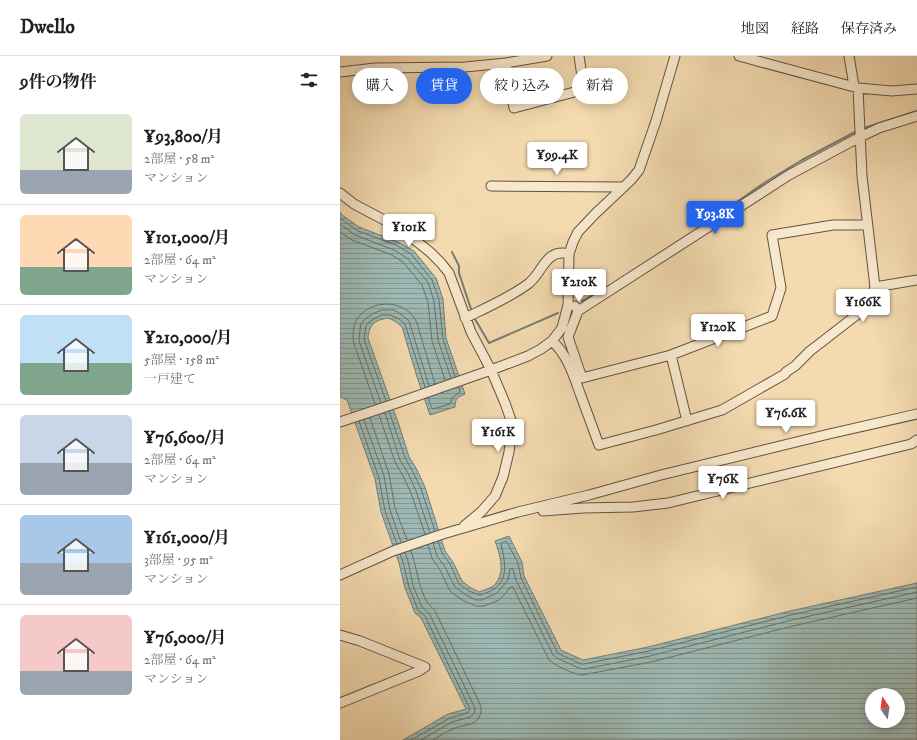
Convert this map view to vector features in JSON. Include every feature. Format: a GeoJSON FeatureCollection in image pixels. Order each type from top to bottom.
{"type":"FeatureCollection","features":[{"type":"Feature","properties":{"kind":"street"},"geometry":{"type":"LineString","coordinates":[[340,72],[374,68],[465,67],[495,60],[506,63],[547,56]]}},
{"type":"Feature","properties":{"kind":"street"},"geometry":{"type":"LineString","coordinates":[[506,63],[514,108],[578,91],[583,83],[579,56]]}},
{"type":"Feature","properties":{"kind":"street"},"geometry":{"type":"LineString","coordinates":[[344,421],[528,356],[552,341],[562,328],[568,305],[569,254],[573,242],[578,232],[624,187],[639,170],[656,121],[675,56]]}},
{"type":"Feature","properties":{"kind":"street"},"geometry":{"type":"LineString","coordinates":[[739,56],[856,87],[892,91],[917,89]]}},
{"type":"Feature","properties":{"kind":"street"},"geometry":{"type":"LineString","coordinates":[[552,341],[558,346],[564,355],[600,445],[722,410],[786,374],[786,372],[795,366],[810,351],[869,304],[875,287],[862,176],[856,87],[849,56]]}},
{"type":"Feature","properties":{"kind":"street"},"geometry":{"type":"LineString","coordinates":[[868,225],[833,225],[772,235],[781,288],[772,316],[671,355],[582,378],[568,337],[578,311],[789,175],[879,128],[917,116]]}},
{"type":"Feature","properties":{"kind":"street"},"geometry":{"type":"LineString","coordinates":[[491,186],[624,187]]}},
{"type":"Feature","properties":{"kind":"street"},"geometry":{"type":"LineString","coordinates":[[340,193],[354,204],[401,229],[436,257],[449,273],[465,318],[505,403],[512,422],[509,452],[503,477],[495,496],[481,512],[460,529]]}},
{"type":"Feature","properties":{"kind":"street"},"geometry":{"type":"LineString","coordinates":[[465,318],[506,298],[529,283],[551,256],[561,252],[569,254]]}},
{"type":"Feature","properties":{"kind":"street"},"geometry":{"type":"LineString","coordinates":[[875,287],[917,280]]}},
{"type":"Feature","properties":{"kind":"street"},"geometry":{"type":"LineString","coordinates":[[568,305],[573,304],[578,311]]}},
{"type":"Feature","properties":{"kind":"street"},"geometry":{"type":"LineString","coordinates":[[671,355],[687,421]]}},
{"type":"Feature","properties":{"kind":"street"},"geometry":{"type":"LineString","coordinates":[[340,575],[393,551],[443,534],[518,512],[589,495],[676,471],[917,414]]}},
{"type":"Feature","properties":{"kind":"street"},"geometry":{"type":"LineString","coordinates":[[518,512],[633,507],[668,503],[911,444],[917,440]]}},
{"type":"Feature","properties":{"kind":"street"},"geometry":{"type":"LineString","coordinates":[[340,635],[360,641],[425,667],[419,671],[340,702]]}},
{"type":"Feature","properties":{"kind":"water"},"geometry":{"type":"Polygon","coordinates":[[[340,212],[359,227],[398,242],[414,251],[436,278],[443,299],[446,338],[465,394],[457,398],[455,407],[430,415],[402,327],[391,319],[382,319],[371,326],[368,338],[409,457],[425,487],[445,551],[453,562],[462,581],[479,592],[492,587],[500,577],[501,571],[499,552],[495,541],[509,536],[522,562],[524,576],[561,650],[583,660],[648,647],[790,611],[917,583],[917,740],[403,740],[448,714],[466,709],[421,618],[415,613],[405,588],[399,563],[381,512],[375,479],[347,400],[340,397],[340,212]]]}},
{"type":"Feature","properties":{"kind":"waterway"},"geometry":{"type":"LineString","coordinates":[[864,128],[917,111]]}},
{"type":"Feature","properties":{"kind":"waterway"},"geometry":{"type":"LineString","coordinates":[[702,226],[764,183],[802,160],[855,132]]}},
{"type":"Feature","properties":{"kind":"waterway"},"geometry":{"type":"LineString","coordinates":[[668,248],[693,232]]}},
{"type":"Feature","properties":{"kind":"waterway"},"geometry":{"type":"LineString","coordinates":[[452,252],[459,266],[459,273],[471,309]]}},
{"type":"Feature","properties":{"kind":"waterway"},"geometry":{"type":"LineString","coordinates":[[582,301],[604,289]]}},
{"type":"Feature","properties":{"kind":"waterway"},"geometry":{"type":"LineString","coordinates":[[475,319],[489,343],[558,313]]}}]}
